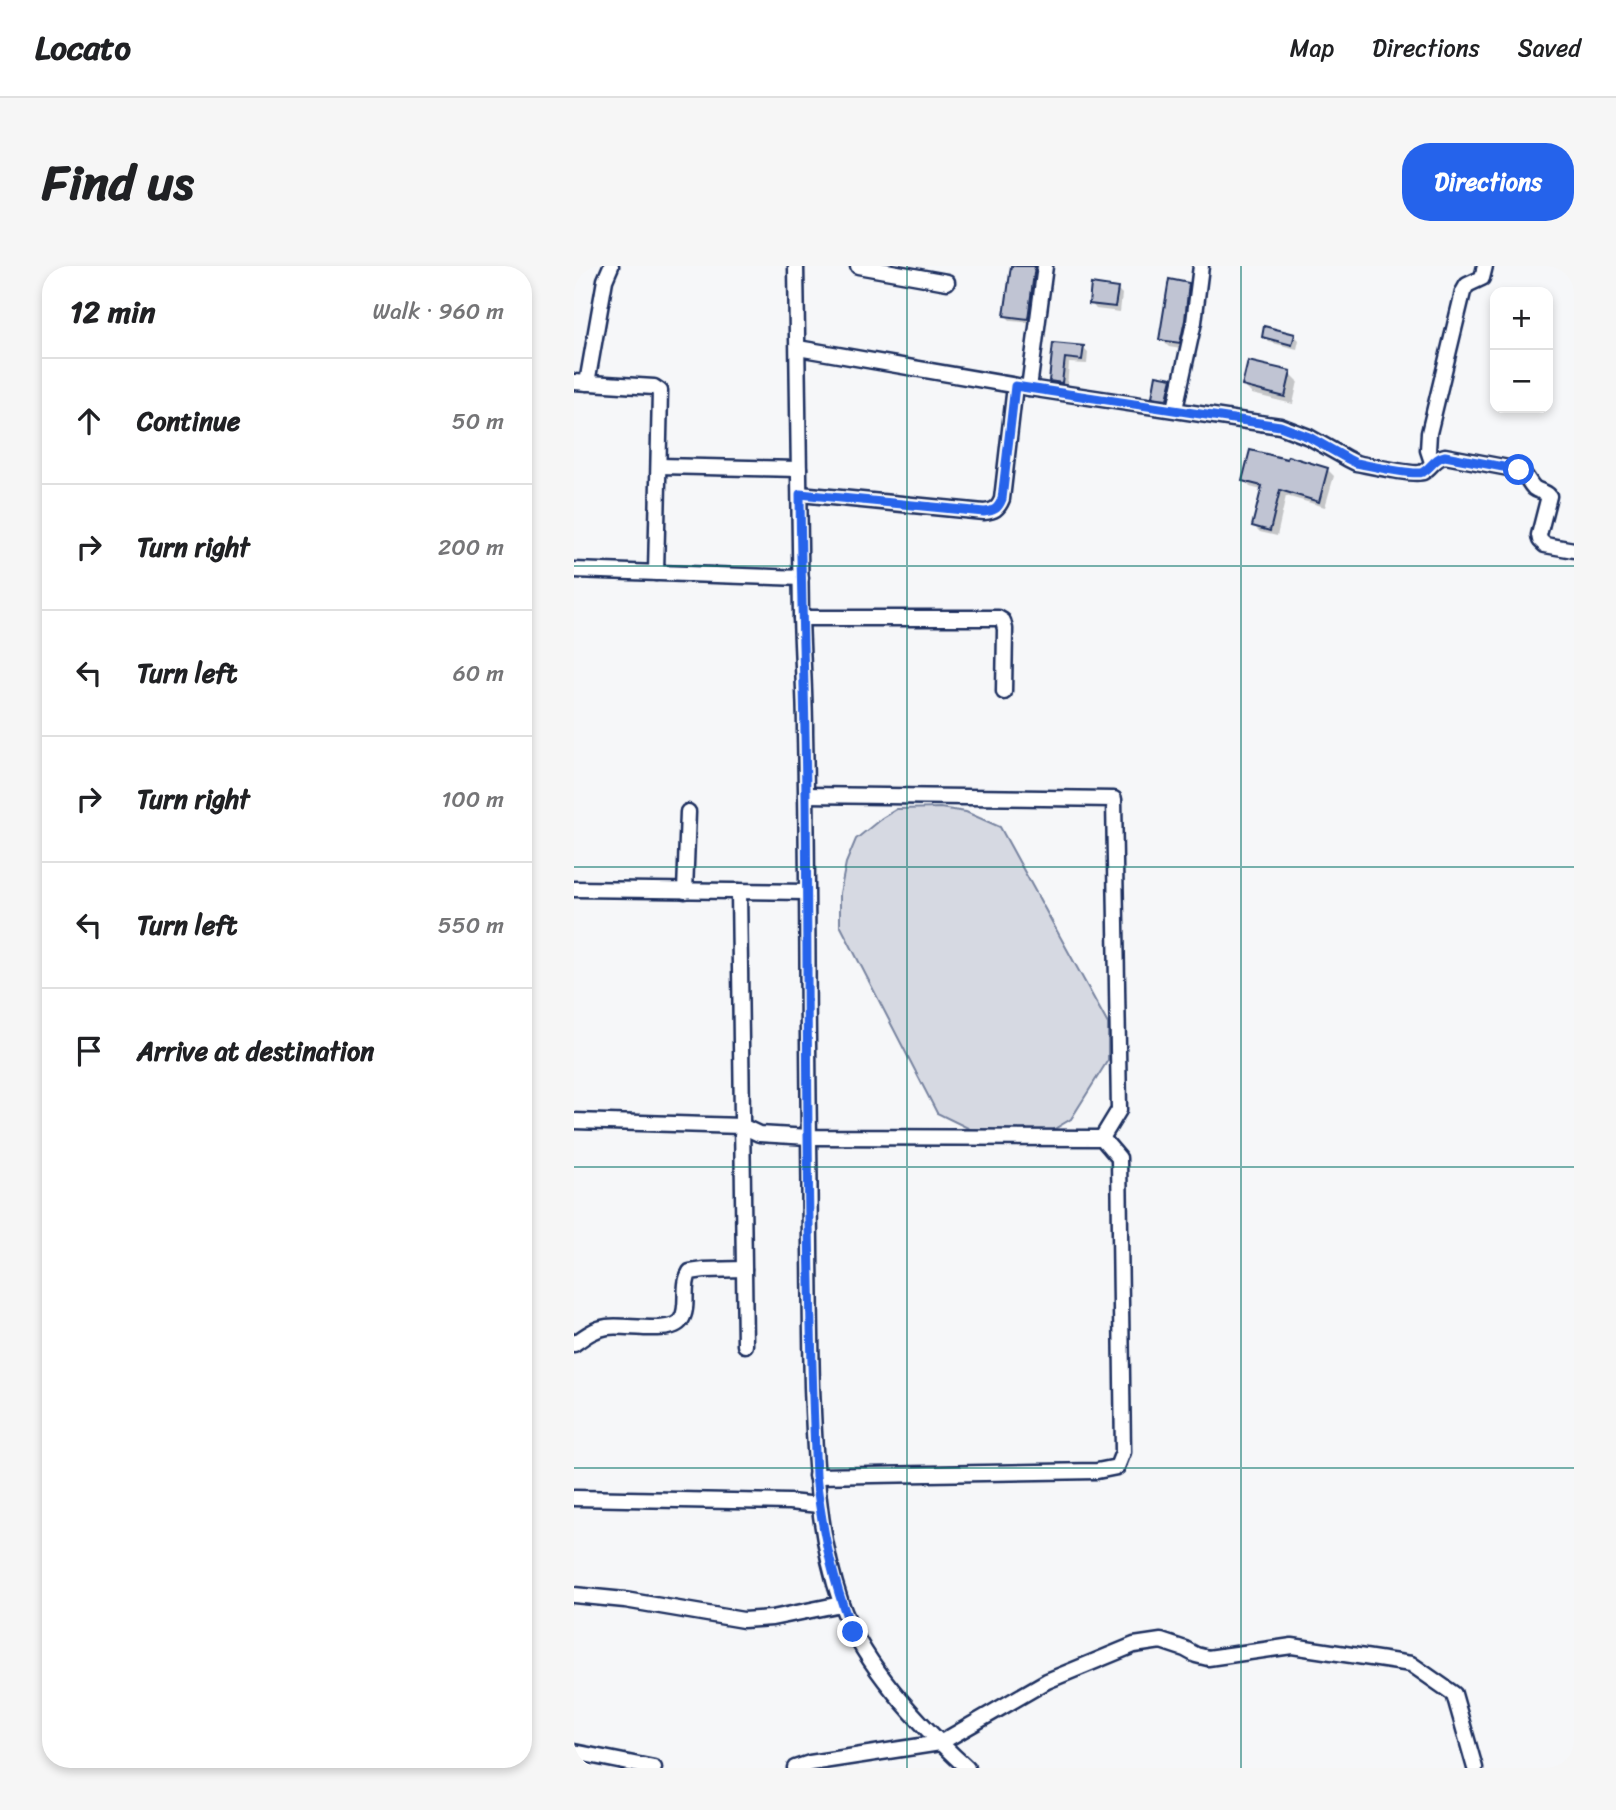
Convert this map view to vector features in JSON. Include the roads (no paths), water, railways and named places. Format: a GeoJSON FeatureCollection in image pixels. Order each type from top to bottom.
{"type":"FeatureCollection","features":[{"type":"Feature","properties":{"kind":"street"},"geometry":{"type":"LineString","coordinates":[[611,266],[605,280],[580,383],[659,389],[656,573]]}},
{"type":"Feature","properties":{"kind":"street"},"geometry":{"type":"LineString","coordinates":[[796,266],[806,794],[811,1356],[819,1505],[833,1578],[853,1632],[872,1662],[910,1711],[967,1768]]}},
{"type":"Feature","properties":{"kind":"street"},"geometry":{"type":"LineString","coordinates":[[858,266],[947,282]]}},
{"type":"Feature","properties":{"kind":"street"},"geometry":{"type":"LineString","coordinates":[[800,494],[984,512],[996,509],[1002,499],[1045,266]]}},
{"type":"Feature","properties":{"kind":"street"},"geometry":{"type":"LineString","coordinates":[[1175,409],[1194,322],[1201,266]]}},
{"type":"Feature","properties":{"kind":"street"},"geometry":{"type":"LineString","coordinates":[[1432,462],[1427,446],[1429,433],[1463,292],[1467,285],[1483,276],[1485,266]]}},
{"type":"Feature","properties":{"kind":"street"},"geometry":{"type":"LineString","coordinates":[[798,348],[1022,387],[1280,426],[1309,437],[1348,459],[1368,465],[1418,473],[1437,458],[1445,456],[1522,471],[1534,487],[1547,492],[1549,496],[1540,540],[1545,545],[1574,550]]}},
{"type":"Feature","properties":{"kind":"street"},"geometry":{"type":"LineString","coordinates":[[659,466],[799,469]]}},
{"type":"Feature","properties":{"kind":"street"},"geometry":{"type":"LineString","coordinates":[[574,570],[801,579]]}},
{"type":"Feature","properties":{"kind":"street"},"geometry":{"type":"LineString","coordinates":[[801,618],[998,618],[1003,621],[1005,629],[1004,692]]}},
{"type":"Feature","properties":{"kind":"street"},"geometry":{"type":"LineString","coordinates":[[806,794],[1114,799],[1119,1110],[1102,1138]]}},
{"type":"Feature","properties":{"kind":"street"},"geometry":{"type":"LineString","coordinates":[[685,891],[688,812]]}},
{"type":"Feature","properties":{"kind":"street"},"geometry":{"type":"LineString","coordinates":[[574,889],[806,892]]}},
{"type":"Feature","properties":{"kind":"street"},"geometry":{"type":"LineString","coordinates":[[739,891],[745,1345]]}},
{"type":"Feature","properties":{"kind":"street"},"geometry":{"type":"LineString","coordinates":[[574,1121],[742,1126],[759,1134],[809,1137],[1102,1138],[1119,1158],[1123,1452],[1117,1467],[1097,1471],[816,1476]]}},
{"type":"Feature","properties":{"kind":"street"},"geometry":{"type":"LineString","coordinates":[[574,1343],[592,1331],[608,1326],[672,1326],[681,1320],[683,1315],[685,1283],[690,1272],[704,1269],[744,1269]]}},
{"type":"Feature","properties":{"kind":"street"},"geometry":{"type":"LineString","coordinates":[[574,1498],[789,1502],[819,1505]]}},
{"type":"Feature","properties":{"kind":"street"},"geometry":{"type":"LineString","coordinates":[[574,1595],[625,1600],[743,1620],[772,1618],[841,1604]]}},
{"type":"Feature","properties":{"kind":"street"},"geometry":{"type":"LineString","coordinates":[[795,1768],[810,1763],[940,1743],[1047,1681],[1134,1645],[1161,1642],[1208,1658],[1292,1646],[1412,1664],[1454,1694],[1475,1768]]}},
{"type":"Feature","properties":{"kind":"street"},"geometry":{"type":"LineString","coordinates":[[574,1752],[654,1768]]}}]}
